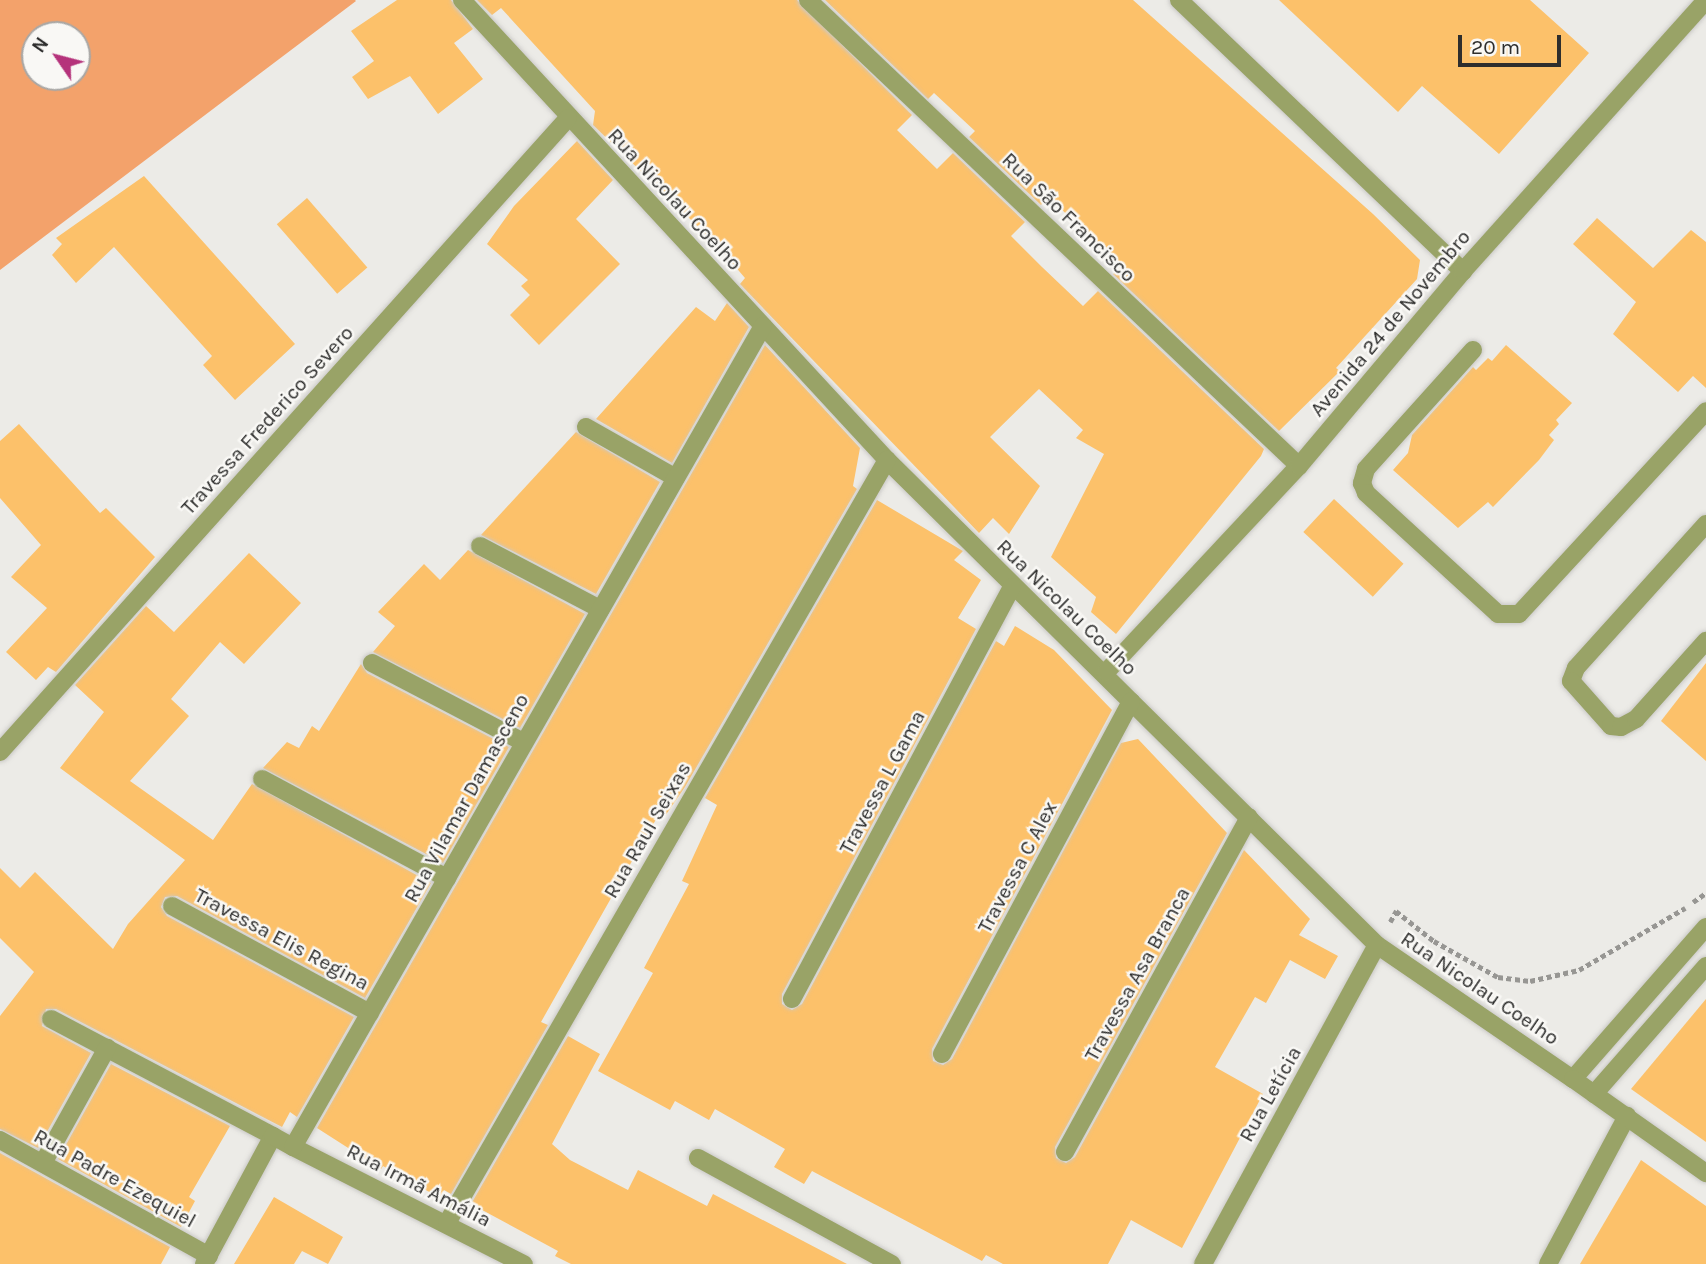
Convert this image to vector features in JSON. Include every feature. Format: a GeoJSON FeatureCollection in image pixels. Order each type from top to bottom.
{"type":"FeatureCollection","features":[{"type":"Feature","properties":{"kind":"street","name":"Rua Nicolau Coelho"},"geometry":{"type":"LineString","coordinates":[[462,0],[568,118],[887,460],[1012,587],[1106,672],[1131,701],[1377,946],[1706,1173]]}},
{"type":"Feature","properties":{"kind":"street","name":"Rua São Francisco"},"geometry":{"type":"LineString","coordinates":[[808,0],[1299,466]]}},
{"type":"Feature","properties":{"kind":"street"},"geometry":{"type":"LineString","coordinates":[[1179,0],[1463,271]]}},
{"type":"Feature","properties":{"kind":"street","name":"Avenida 24 de Novembro"},"geometry":{"type":"LineString","coordinates":[[1106,672],[1299,466],[1463,271],[1706,0]]}},
{"type":"Feature","properties":{"kind":"street","name":"Travessa Frederico Severo"},"geometry":{"type":"LineString","coordinates":[[0,752],[568,118]]}},
{"type":"Feature","properties":{"kind":"street","name":"Rua Vilamar Damasceno"},"geometry":{"type":"LineString","coordinates":[[293,1147],[763,326]]}},
{"type":"Feature","properties":{"kind":"street"},"geometry":{"type":"LineString","coordinates":[[1473,350],[1366,469],[1362,483],[1366,493],[1498,614],[1519,614],[1706,411]]}},
{"type":"Feature","properties":{"kind":"street"},"geometry":{"type":"LineString","coordinates":[[586,427],[676,478]]}},
{"type":"Feature","properties":{"kind":"street","name":"Rua Raul Seixas"},"geometry":{"type":"LineString","coordinates":[[447,1223],[887,460]]}},
{"type":"Feature","properties":{"kind":"street"},"geometry":{"type":"LineString","coordinates":[[1706,524],[1576,668],[1571,681],[1577,694],[1611,726],[1621,727],[1636,719],[1706,641]]}},
{"type":"Feature","properties":{"kind":"street"},"geometry":{"type":"LineString","coordinates":[[480,546],[600,609]]}},
{"type":"Feature","properties":{"kind":"street","name":"Travessa L Gama"},"geometry":{"type":"LineString","coordinates":[[792,999],[1012,587]]}},
{"type":"Feature","properties":{"kind":"street"},"geometry":{"type":"LineString","coordinates":[[372,663],[523,742]]}},
{"type":"Feature","properties":{"kind":"street","name":"Travessa C Alex"},"geometry":{"type":"LineString","coordinates":[[942,1054],[1131,701]]}},
{"type":"Feature","properties":{"kind":"street"},"geometry":{"type":"LineString","coordinates":[[262,779],[447,878]]}},
{"type":"Feature","properties":{"kind":"street","name":"Travessa Asa Branca"},"geometry":{"type":"LineString","coordinates":[[1065,1152],[1248,817]]}},
{"type":"Feature","properties":{"kind":"street","name":"Travessa Elis Regina"},"geometry":{"type":"LineString","coordinates":[[172,906],[370,1013]]}},
{"type":"Feature","properties":{"kind":"street"},"geometry":{"type":"LineString","coordinates":[[1573,1079],[1706,927]]}},
{"type":"Feature","properties":{"kind":"street","name":"Rua Letícia"},"geometry":{"type":"LineString","coordinates":[[1203,1264],[1377,946]]}},
{"type":"Feature","properties":{"kind":"street"},"geometry":{"type":"LineString","coordinates":[[1594,1094],[1706,966]]}},
{"type":"Feature","properties":{"kind":"street"},"geometry":{"type":"LineString","coordinates":[[51,1019],[293,1147]]}},
{"type":"Feature","properties":{"kind":"street"},"geometry":{"type":"LineString","coordinates":[[43,1163],[107,1048]]}},
{"type":"Feature","properties":{"kind":"street"},"geometry":{"type":"LineString","coordinates":[[1548,1264],[1627,1116]]}},
{"type":"Feature","properties":{"kind":"street"},"geometry":{"type":"LineString","coordinates":[[207,1260],[272,1136]]}},
{"type":"Feature","properties":{"kind":"street","name":"Rua Padre Ezequiel"},"geometry":{"type":"LineString","coordinates":[[0,1140],[207,1260]]}},
{"type":"Feature","properties":{"kind":"street","name":"Rua Irmã Amália"},"geometry":{"type":"LineString","coordinates":[[293,1147],[524,1264]]}},
{"type":"Feature","properties":{"kind":"street"},"geometry":{"type":"LineString","coordinates":[[698,1158],[892,1264]]}},
{"type":"Feature","properties":{"kind":"path"},"geometry":{"type":"LineString","coordinates":[[1377,946],[1396,911],[1434,941],[1498,977],[1554,978],[1622,946],[1706,893]]}},
{"type":"Feature","properties":{"kind":"shaded area"},"geometry":{"type":"Polygon","coordinates":[[[0,0],[356,1],[0,270],[0,0]]]}},
{"type":"Feature","properties":{"kind":"building"},"geometry":{"type":"Polygon","coordinates":[[[397,0],[451,0],[473,29],[454,43],[483,79],[438,114],[410,76],[368,99],[352,77],[374,61],[351,31],[397,0]]]}},
{"type":"Feature","properties":{"kind":"building"},"geometry":{"type":"Polygon","coordinates":[[[477,0],[797,0],[912,115],[897,130],[937,169],[953,153],[1025,222],[1011,236],[1042,267],[1083,306],[1098,291],[1264,449],[1261,456],[1116,634],[1091,612],[1096,597],[1051,557],[1104,454],[1076,438],[1083,430],[1039,389],[990,437],[1040,486],[1009,534],[993,518],[979,533],[740,284],[745,278],[716,244],[593,125],[595,111],[501,8],[492,15],[477,0]]]}},
{"type":"Feature","properties":{"kind":"building"},"geometry":{"type":"Polygon","coordinates":[[[825,0],[1133,0],[1373,214],[1420,260],[1417,279],[1336,368],[1340,371],[1279,431],[1113,274],[1120,267],[1049,197],[1041,205],[969,137],[975,131],[934,93],[928,99],[825,0]]]}},
{"type":"Feature","properties":{"kind":"building"},"geometry":{"type":"Polygon","coordinates":[[[1279,0],[1530,0],[1589,53],[1499,154],[1422,86],[1398,112],[1279,0]]]}},
{"type":"Feature","properties":{"kind":"building"},"geometry":{"type":"Polygon","coordinates":[[[577,141],[613,180],[576,219],[620,264],[539,345],[510,315],[530,295],[521,286],[528,280],[487,244],[514,206],[577,141]]]}},
{"type":"Feature","properties":{"kind":"building"},"geometry":{"type":"Polygon","coordinates":[[[144,176],[295,344],[235,400],[203,365],[212,356],[114,247],[76,283],[52,255],[62,244],[56,238],[144,176]]]}},
{"type":"Feature","properties":{"kind":"building"},"geometry":{"type":"Polygon","coordinates":[[[307,198],[367,267],[337,294],[277,224],[307,198]]]}},
{"type":"Feature","properties":{"kind":"building"},"geometry":{"type":"Polygon","coordinates":[[[1597,218],[1653,268],[1691,230],[1706,242],[1706,388],[1693,376],[1678,392],[1613,334],[1636,302],[1573,244],[1597,218]]]}},
{"type":"Feature","properties":{"kind":"building"},"geometry":{"type":"Polygon","coordinates":[[[727,303],[749,327],[672,463],[596,419],[696,307],[715,321],[727,303]]]}},
{"type":"Feature","properties":{"kind":"building"},"geometry":{"type":"Polygon","coordinates":[[[765,345],[860,448],[853,486],[857,489],[685,787],[663,819],[658,816],[636,854],[541,1022],[548,1025],[451,1194],[444,1190],[440,1198],[383,1166],[381,1169],[317,1128],[765,345]]]}},
{"type":"Feature","properties":{"kind":"building"},"geometry":{"type":"Polygon","coordinates":[[[1506,345],[1572,403],[1556,420],[1559,424],[1549,435],[1554,440],[1539,460],[1493,507],[1488,502],[1458,528],[1393,470],[1408,453],[1412,435],[1473,367],[1476,370],[1488,358],[1492,361],[1506,345]]]}},
{"type":"Feature","properties":{"kind":"building"},"geometry":{"type":"Polygon","coordinates":[[[19,424],[100,513],[106,508],[155,557],[56,672],[48,667],[36,680],[6,652],[47,608],[11,577],[41,545],[0,498],[0,441],[19,424]]]}},
{"type":"Feature","properties":{"kind":"building"},"geometry":{"type":"Polygon","coordinates":[[[576,432],[660,482],[596,594],[481,535],[576,432]]]}},
{"type":"Feature","properties":{"kind":"building"},"geometry":{"type":"Polygon","coordinates":[[[1334,499],[1403,564],[1373,597],[1303,532],[1334,499]]]}},
{"type":"Feature","properties":{"kind":"building"},"geometry":{"type":"Polygon","coordinates":[[[877,500],[963,551],[954,560],[981,580],[958,618],[976,629],[782,994],[782,1004],[792,1010],[802,1004],[996,641],[1004,646],[1015,626],[1054,650],[1112,710],[932,1049],[933,1061],[943,1065],[952,1059],[1121,743],[1138,739],[1227,833],[1055,1147],[1056,1158],[1066,1163],[1075,1157],[1244,850],[1310,919],[1299,935],[1338,956],[1325,979],[1290,960],[1266,1003],[1255,997],[1215,1067],[1263,1094],[1182,1248],[1131,1220],[1108,1264],[1003,1264],[986,1255],[982,1261],[812,1171],[804,1184],[774,1167],[785,1149],[715,1109],[709,1120],[675,1101],[670,1110],[598,1071],[653,973],[644,968],[689,884],[682,881],[717,805],[705,798],[877,500]]]}},
{"type":"Feature","properties":{"kind":"building"},"geometry":{"type":"Polygon","coordinates":[[[468,550],[585,614],[520,728],[373,652],[395,626],[378,612],[424,564],[440,580],[468,550]]]}},
{"type":"Feature","properties":{"kind":"building"},"geometry":{"type":"Polygon","coordinates":[[[249,553],[301,603],[244,664],[220,642],[171,699],[189,716],[130,781],[213,840],[252,784],[431,883],[365,998],[177,896],[165,897],[161,907],[167,916],[354,1017],[297,1117],[290,1112],[282,1127],[56,1009],[46,1009],[42,1026],[91,1053],[38,1148],[0,1129],[0,1016],[34,972],[0,938],[0,868],[20,888],[35,872],[113,949],[128,924],[185,860],[60,768],[104,712],[75,685],[146,606],[174,632],[249,553]]]}},
{"type":"Feature","properties":{"kind":"building"},"geometry":{"type":"Polygon","coordinates":[[[1706,663],[1706,761],[1661,721],[1706,663]]]}},
{"type":"Feature","properties":{"kind":"building"},"geometry":{"type":"Polygon","coordinates":[[[361,664],[367,673],[509,747],[443,863],[263,768],[287,742],[299,748],[312,726],[319,731],[361,664]]]}},
{"type":"Feature","properties":{"kind":"building"},"geometry":{"type":"Polygon","coordinates":[[[1706,999],[1706,1142],[1631,1089],[1706,999]]]}},
{"type":"Feature","properties":{"kind":"building"},"geometry":{"type":"Polygon","coordinates":[[[568,1036],[600,1054],[552,1144],[570,1160],[628,1190],[638,1170],[707,1206],[713,1194],[847,1264],[571,1264],[555,1256],[558,1251],[471,1204],[568,1036]]]}},
{"type":"Feature","properties":{"kind":"building"},"geometry":{"type":"Polygon","coordinates":[[[111,1064],[230,1126],[189,1197],[195,1201],[181,1227],[58,1159],[111,1064]]]}},
{"type":"Feature","properties":{"kind":"building"},"geometry":{"type":"Polygon","coordinates":[[[0,1153],[170,1247],[161,1264],[0,1264],[0,1153]]]}},
{"type":"Feature","properties":{"kind":"building"},"geometry":{"type":"Polygon","coordinates":[[[1641,1160],[1706,1206],[1706,1264],[1580,1264],[1641,1160]]]}},
{"type":"Feature","properties":{"kind":"building"},"geometry":{"type":"Polygon","coordinates":[[[274,1197],[343,1237],[328,1264],[302,1251],[294,1264],[234,1264],[274,1197]]]}}]}
